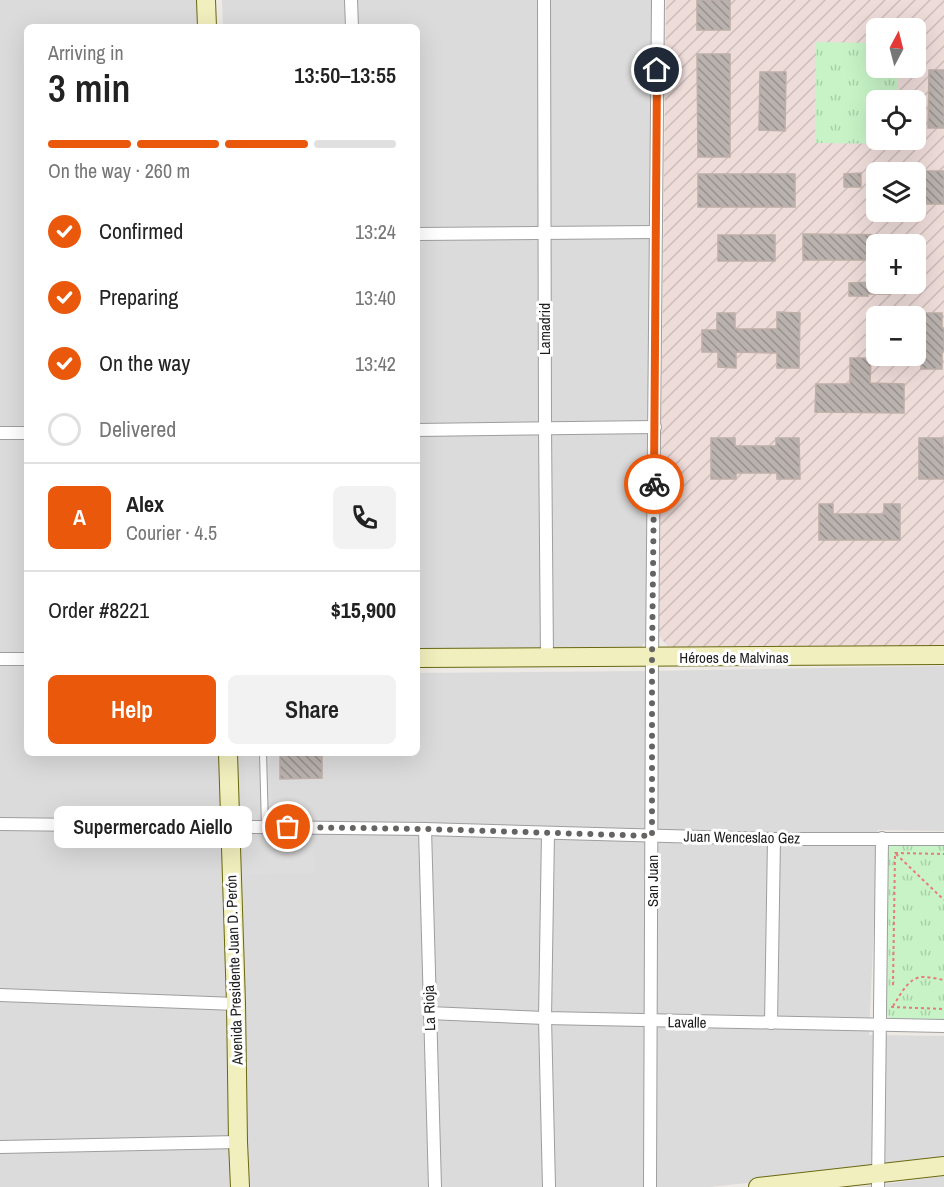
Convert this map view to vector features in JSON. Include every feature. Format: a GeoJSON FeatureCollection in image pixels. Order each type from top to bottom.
{"type":"FeatureCollection","features":[{"type":"Feature","properties":{"kind":"main road"},"geometry":{"type":"LineString","coordinates":[[206,0],[207,24]]}},
{"type":"Feature","properties":{"kind":"main road","name":"Héroes de Malvinas"},"geometry":{"type":"LineString","coordinates":[[420,658],[944,655]]}},
{"type":"Feature","properties":{"kind":"main road","name":"Avenida Presidente Juan D. Perón"},"geometry":{"type":"LineString","coordinates":[[228,756],[240,1187]]}},
{"type":"Feature","properties":{"kind":"main road"},"geometry":{"type":"LineString","coordinates":[[758,1187],[878,1181],[944,1167]]}},
{"type":"Feature","properties":{"kind":"street"},"geometry":{"type":"LineString","coordinates":[[351,0],[352,24]]}},
{"type":"Feature","properties":{"kind":"street","name":"Lamadrid"},"geometry":{"type":"LineString","coordinates":[[544,0],[547,657]]}},
{"type":"Feature","properties":{"kind":"street","name":"San Juan"},"geometry":{"type":"LineString","coordinates":[[650,1187],[658,0]]}},
{"type":"Feature","properties":{"kind":"street"},"geometry":{"type":"LineString","coordinates":[[420,234],[656,232]]}},
{"type":"Feature","properties":{"kind":"street"},"geometry":{"type":"LineString","coordinates":[[420,430],[655,427]]}},
{"type":"Feature","properties":{"kind":"street"},"geometry":{"type":"LineString","coordinates":[[0,433],[24,433]]}},
{"type":"Feature","properties":{"kind":"street"},"geometry":{"type":"LineString","coordinates":[[0,659],[24,659]]}},
{"type":"Feature","properties":{"kind":"street","name":"Juan Wenceslao Gez"},"geometry":{"type":"LineString","coordinates":[[0,824],[425,829],[774,839],[944,839]]}},
{"type":"Feature","properties":{"kind":"street","name":"La Rioja"},"geometry":{"type":"LineString","coordinates":[[425,829],[435,1187]]}},
{"type":"Feature","properties":{"kind":"street"},"geometry":{"type":"LineString","coordinates":[[548,833],[545,1018],[549,1187]]}},
{"type":"Feature","properties":{"kind":"street"},"geometry":{"type":"LineString","coordinates":[[878,1181],[882,838]]}},
{"type":"Feature","properties":{"kind":"street"},"geometry":{"type":"LineString","coordinates":[[771,1023],[774,839]]}},
{"type":"Feature","properties":{"kind":"street"},"geometry":{"type":"LineString","coordinates":[[0,995],[236,1004]]}},
{"type":"Feature","properties":{"kind":"street","name":"Lavalle"},"geometry":{"type":"LineString","coordinates":[[429,1013],[652,1021],[944,1026]]}},
{"type":"Feature","properties":{"kind":"street"},"geometry":{"type":"LineString","coordinates":[[0,1147],[238,1142]]}},
{"type":"Feature","properties":{"kind":"lane"},"geometry":{"type":"LineString","coordinates":[[263,756],[266,826]]}},
{"type":"Feature","properties":{"kind":"path"},"geometry":{"type":"LineString","coordinates":[[895,853],[944,854]]}},
{"type":"Feature","properties":{"kind":"path"},"geometry":{"type":"LineString","coordinates":[[895,853],[944,900]]}},
{"type":"Feature","properties":{"kind":"path"},"geometry":{"type":"LineString","coordinates":[[893,984],[895,853]]}},
{"type":"Feature","properties":{"kind":"path"},"geometry":{"type":"LineString","coordinates":[[892,1007],[906,986],[916,978],[922,976],[944,980]]}},
{"type":"Feature","properties":{"kind":"path"},"geometry":{"type":"LineString","coordinates":[[892,996],[892,1007]]}},
{"type":"Feature","properties":{"kind":"path"},"geometry":{"type":"LineString","coordinates":[[892,1007],[944,1009]]}},
{"type":"Feature","properties":{"kind":"shaded area"},"geometry":{"type":"Polygon","coordinates":[[[0,0],[209,0],[212,24],[24,24],[24,756],[420,756],[420,673],[944,666],[944,831],[878,830],[869,1035],[944,1036],[944,1162],[709,1187],[0,1187],[0,0]]]}},
{"type":"Feature","properties":{"kind":"shaded area"},"geometry":{"type":"Polygon","coordinates":[[[222,0],[651,0],[646,641],[638,651],[420,654],[420,24],[223,24],[222,0]]]}},
{"type":"Feature","properties":{"kind":"shaded area"},"geometry":{"type":"Polygon","coordinates":[[[666,0],[944,0],[944,648],[670,649],[659,636],[666,0]]]}},
{"type":"Feature","properties":{"kind":"shaded area"},"geometry":{"type":"Polygon","coordinates":[[[244,756],[270,756],[272,805],[246,806],[244,756]]]}},
{"type":"Feature","properties":{"kind":"shaded area"},"geometry":{"type":"Polygon","coordinates":[[[314,835],[315,873],[242,875],[241,837],[314,835]]]}},
{"type":"Feature","properties":{"kind":"shaded area"},"geometry":{"type":"Polygon","coordinates":[[[944,1176],[944,1187],[854,1187],[893,1183],[944,1176]]]}},
{"type":"Feature","properties":{"kind":"green space"},"geometry":{"type":"Polygon","coordinates":[[[816,42],[866,43],[866,78],[898,78],[898,90],[866,90],[866,144],[815,143],[816,42]]]}},
{"type":"Feature","properties":{"kind":"green space"},"geometry":{"type":"Polygon","coordinates":[[[944,842],[944,1020],[890,1018],[885,1012],[888,846],[890,844],[944,842]]]}},
{"type":"Feature","properties":{"kind":"building"},"geometry":{"type":"Polygon","coordinates":[[[697,0],[730,0],[730,30],[697,30],[697,0]]]}},
{"type":"Feature","properties":{"kind":"building"},"geometry":{"type":"Polygon","coordinates":[[[697,54],[730,54],[730,157],[698,157],[697,54]]]}},
{"type":"Feature","properties":{"kind":"building"},"geometry":{"type":"Polygon","coordinates":[[[929,70],[944,70],[944,128],[928,128],[929,70]]]}},
{"type":"Feature","properties":{"kind":"building"},"geometry":{"type":"Polygon","coordinates":[[[760,72],[786,72],[785,131],[759,130],[760,72]]]}},
{"type":"Feature","properties":{"kind":"building"},"geometry":{"type":"Polygon","coordinates":[[[926,171],[944,171],[944,204],[926,204],[926,171]]]}},
{"type":"Feature","properties":{"kind":"building"},"geometry":{"type":"Polygon","coordinates":[[[861,173],[861,187],[844,187],[844,174],[861,173]]]}},
{"type":"Feature","properties":{"kind":"building"},"geometry":{"type":"Polygon","coordinates":[[[698,174],[795,174],[795,207],[698,207],[698,174]]]}},
{"type":"Feature","properties":{"kind":"building"},"geometry":{"type":"Polygon","coordinates":[[[803,234],[866,235],[866,260],[803,260],[803,234]]]}},
{"type":"Feature","properties":{"kind":"building"},"geometry":{"type":"Polygon","coordinates":[[[718,235],[775,235],[775,261],[718,261],[718,235]]]}},
{"type":"Feature","properties":{"kind":"building"},"geometry":{"type":"Polygon","coordinates":[[[866,282],[868,296],[849,296],[849,283],[866,282]]]}},
{"type":"Feature","properties":{"kind":"building"},"geometry":{"type":"Polygon","coordinates":[[[777,312],[800,313],[799,368],[777,368],[777,353],[736,352],[736,368],[718,367],[718,352],[702,352],[702,330],[717,330],[717,313],[735,313],[735,329],[777,329],[777,312]]]}},
{"type":"Feature","properties":{"kind":"building"},"geometry":{"type":"Polygon","coordinates":[[[926,313],[942,313],[944,352],[942,352],[942,369],[921,369],[921,366],[926,366],[926,313]]]}},
{"type":"Feature","properties":{"kind":"building"},"geometry":{"type":"Polygon","coordinates":[[[850,358],[866,358],[866,366],[871,366],[870,383],[904,384],[904,413],[815,412],[816,384],[850,384],[850,358]]]}},
{"type":"Feature","properties":{"kind":"building"},"geometry":{"type":"Polygon","coordinates":[[[711,438],[735,438],[735,446],[776,446],[776,438],[799,438],[800,479],[777,479],[777,473],[736,473],[736,479],[711,479],[711,438]]]}},
{"type":"Feature","properties":{"kind":"building"},"geometry":{"type":"Polygon","coordinates":[[[919,438],[943,438],[944,479],[919,479],[919,438]]]}},
{"type":"Feature","properties":{"kind":"building"},"geometry":{"type":"Polygon","coordinates":[[[819,504],[833,504],[833,514],[884,514],[884,504],[900,504],[900,540],[819,540],[819,504]]]}},
{"type":"Feature","properties":{"kind":"building"},"geometry":{"type":"Polygon","coordinates":[[[280,756],[322,756],[322,778],[280,779],[280,756]]]}},
{"type":"Feature","properties":{"kind":"way so far"},"geometry":{"type":"LineString","coordinates":[[288,827],[652,836],[654,484]]}},
{"type":"Feature","properties":{"kind":"place","name":"Supermercado Aiello"},"geometry":{"type":"Point","coordinates":[288,827]}},
{"type":"Feature","properties":{"kind":"route"},"geometry":{"type":"LineString","coordinates":[[654,484],[657,70]]}}]}
